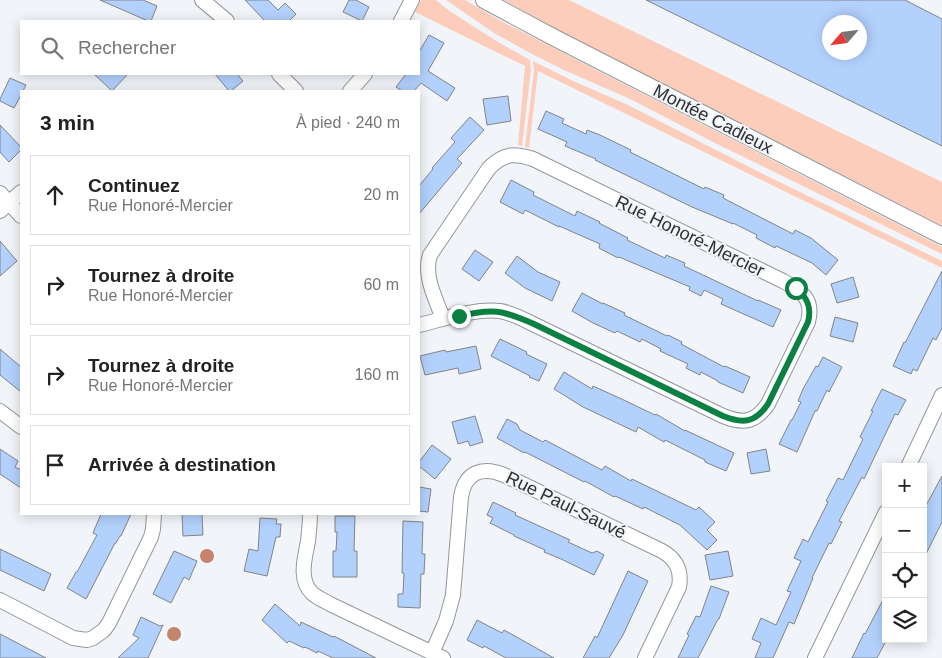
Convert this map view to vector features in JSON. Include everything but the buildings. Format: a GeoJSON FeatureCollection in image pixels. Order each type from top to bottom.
{"type":"FeatureCollection","features":[{"type":"Feature","properties":{"kind":"street"},"geometry":{"type":"LineString","coordinates":[[202,0],[227,20]]}},
{"type":"Feature","properties":{"kind":"street"},"geometry":{"type":"LineString","coordinates":[[402,20],[412,0]]}},
{"type":"Feature","properties":{"kind":"street","name":"Montée Cadieux"},"geometry":{"type":"LineString","coordinates":[[484,0],[942,236]]}},
{"type":"Feature","properties":{"kind":"street"},"geometry":{"type":"LineString","coordinates":[[280,75],[295,90]]}},
{"type":"Feature","properties":{"kind":"street"},"geometry":{"type":"LineString","coordinates":[[351,90],[364,75]]}},
{"type":"Feature","properties":{"kind":"street","name":"Rue Honoré-Mercier"},"geometry":{"type":"LineString","coordinates":[[420,325],[486,311],[502,311],[534,324],[723,416],[744,422],[760,415],[768,404],[802,336],[810,311],[805,296],[790,284],[533,159],[516,154],[499,159],[489,168],[430,255],[427,265],[429,277],[443,319]]}},
{"type":"Feature","properties":{"kind":"street"},"geometry":{"type":"LineString","coordinates":[[20,193],[3,202],[20,215]]}},
{"type":"Feature","properties":{"kind":"street"},"geometry":{"type":"LineString","coordinates":[[910,463],[937,416],[942,395]]}},
{"type":"Feature","properties":{"kind":"street"},"geometry":{"type":"LineString","coordinates":[[0,410],[20,426]]}},
{"type":"Feature","properties":{"kind":"street","name":"Rue Paul-Sauvé"},"geometry":{"type":"LineString","coordinates":[[438,655],[453,595],[463,486],[472,474],[487,470],[504,475],[644,542],[667,554],[675,561],[680,574],[679,587],[644,658]]}},
{"type":"Feature","properties":{"kind":"street"},"geometry":{"type":"LineString","coordinates":[[0,600],[73,638],[87,640],[93,638],[104,630],[116,610],[151,537],[154,515]]}},
{"type":"Feature","properties":{"kind":"street"},"geometry":{"type":"LineString","coordinates":[[310,515],[303,570],[308,589],[319,598],[438,655]]}},
{"type":"Feature","properties":{"kind":"street"},"geometry":{"type":"LineString","coordinates":[[815,658],[882,520]]}},
{"type":"Feature","properties":{"kind":"shaded area"},"geometry":{"type":"Polygon","coordinates":[[[422,0],[436,0],[448,10],[498,42],[530,60],[531,69],[522,146],[518,145],[525,66],[415,12],[422,0]]]}},
{"type":"Feature","properties":{"kind":"shaded area"},"geometry":{"type":"Polygon","coordinates":[[[446,0],[465,0],[499,20],[942,247],[942,254],[717,144],[630,99],[532,54],[494,33],[446,0]]]}},
{"type":"Feature","properties":{"kind":"shaded area"},"geometry":{"type":"Polygon","coordinates":[[[504,0],[569,0],[942,182],[942,226],[556,29],[504,0]]]}},
{"type":"Feature","properties":{"kind":"shaded area"},"geometry":{"type":"Polygon","coordinates":[[[533,61],[626,104],[765,175],[942,261],[942,268],[538,71],[529,148],[525,147],[534,70],[533,61]]]}},
{"type":"Feature","properties":{"kind":"shaded area"},"geometry":{"type":"Polygon","coordinates":[[[204,549],[210,549],[214,556],[210,563],[204,563],[200,559],[200,553],[204,549]]]}},
{"type":"Feature","properties":{"kind":"shaded area"},"geometry":{"type":"Polygon","coordinates":[[[171,627],[177,627],[181,634],[177,641],[171,641],[167,637],[167,631],[171,627]]]}},
{"type":"Feature","properties":{"kind":"route"},"geometry":{"type":"LineString","coordinates":[[459,316],[486,311],[502,311],[534,324],[723,416],[744,422],[760,415],[768,404],[808,322],[810,311],[808,300],[796,288]]}}]}
